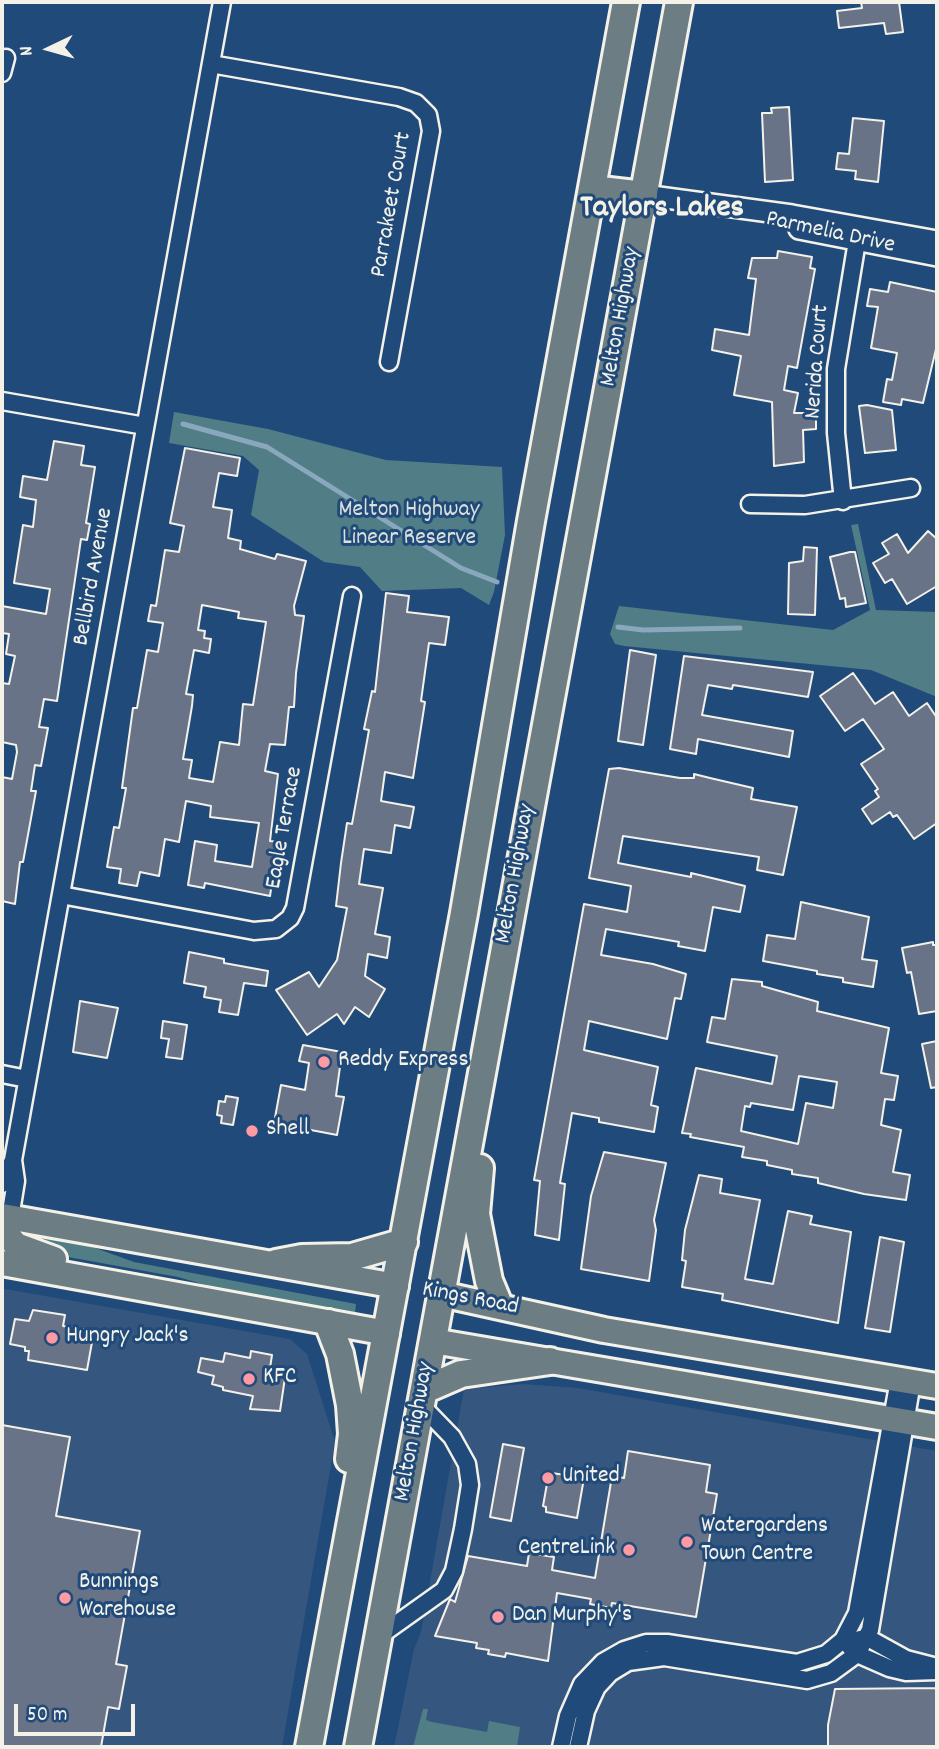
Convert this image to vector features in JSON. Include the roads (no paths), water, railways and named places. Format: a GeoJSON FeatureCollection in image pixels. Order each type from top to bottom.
{"type":"FeatureCollection","features":[{"type":"Feature","properties":{"kind":"highway"},"geometry":{"type":"LineString","coordinates":[[605,114],[604,37],[610,2]]}},
{"type":"Feature","properties":{"kind":"highway","name":"Melton Highway"},"geometry":{"type":"LineString","coordinates":[[309,1747],[404,1242],[626,2]]}},
{"type":"Feature","properties":{"kind":"highway","name":"Melton Highway"},"geometry":{"type":"LineString","coordinates":[[359,1744],[679,2]]}},
{"type":"Feature","properties":{"kind":"highway","name":"Parmelia Drive"},"geometry":{"type":"LineString","coordinates":[[592,189],[644,195]]}},
{"type":"Feature","properties":{"kind":"highway"},"geometry":{"type":"LineString","coordinates":[[499,1305],[487,1272],[476,1214],[476,1194],[506,1023],[514,892]]}},
{"type":"Feature","properties":{"kind":"highway"},"geometry":{"type":"LineString","coordinates":[[276,1263],[302,1258],[352,1257],[404,1242]]}},
{"type":"Feature","properties":{"kind":"highway","name":"Kings Road"},"geometry":{"type":"LineString","coordinates":[[396,1286],[441,1294]]}},
{"type":"Feature","properties":{"kind":"highway"},"geometry":{"type":"LineString","coordinates":[[328,1323],[341,1354],[352,1419],[348,1464],[350,1537]]}},
{"type":"Feature","properties":{"kind":"highway","name":"Kings Road"},"geometry":{"type":"LineString","coordinates":[[387,1333],[433,1341]]}},
{"type":"Feature","properties":{"kind":"highway"},"geometry":{"type":"LineString","coordinates":[[422,1397],[461,1374],[550,1361]]}},
{"type":"Feature","properties":{"kind":"main road","name":"Kings Road"},"geometry":{"type":"LineString","coordinates":[[5,1221],[276,1263],[396,1286]]}},
{"type":"Feature","properties":{"kind":"main road"},"geometry":{"type":"LineString","coordinates":[[5,1221],[8,1240],[25,1251],[62,1261],[156,1278],[180,1295]]}},
{"type":"Feature","properties":{"kind":"main road","name":"Kings Road"},"geometry":{"type":"LineString","coordinates":[[2,1263],[387,1333]]}},
{"type":"Feature","properties":{"kind":"main road","name":"Kings Road"},"geometry":{"type":"LineString","coordinates":[[441,1294],[604,1330],[937,1385]]}},
{"type":"Feature","properties":{"kind":"main road","name":"Kings Road"},"geometry":{"type":"LineString","coordinates":[[433,1341],[937,1427]]}},
{"type":"Feature","properties":{"kind":"street","name":"Bellbird Avenue"},"geometry":{"type":"LineString","coordinates":[[2,1184],[13,1160],[222,2]]}},
{"type":"Feature","properties":{"kind":"street","name":"Parrakeet Court"},"geometry":{"type":"LineString","coordinates":[[211,64],[409,99],[424,107],[431,131],[389,362]]}},
{"type":"Feature","properties":{"kind":"street","name":"Parmelia Drive"},"geometry":{"type":"LineString","coordinates":[[644,195],[724,208],[792,215],[937,256]]}},
{"type":"Feature","properties":{"kind":"street","name":"Parmelia Drive"},"geometry":{"type":"LineString","coordinates":[[858,234],[937,241]]}},
{"type":"Feature","properties":{"kind":"street","name":"Nerida Court"},"geometry":{"type":"LineString","coordinates":[[843,500],[836,433],[836,369],[858,234]]}},
{"type":"Feature","properties":{"kind":"street"},"geometry":{"type":"LineString","coordinates":[[2,401],[145,426]]}},
{"type":"Feature","properties":{"kind":"street"},"geometry":{"type":"LineString","coordinates":[[750,504],[805,505],[911,488]]}},
{"type":"Feature","properties":{"kind":"street","name":"Eagle Terrace"},"geometry":{"type":"LineString","coordinates":[[61,895],[254,931],[276,929],[290,918],[295,908],[352,596]]}},
{"type":"Feature","properties":{"kind":"street"},"geometry":{"type":"LineString","coordinates":[[2,1074],[27,1079]]}},
{"type":"Feature","properties":{"kind":"street","name":"Bellbird Avenue"},"geometry":{"type":"LineString","coordinates":[[5,1221],[16,1181],[13,1160]]}},
{"type":"Feature","properties":{"kind":"street"},"geometry":{"type":"LineString","coordinates":[[578,1747],[586,1711],[597,1687],[610,1673],[628,1662],[656,1656],[807,1680],[831,1674],[857,1654],[868,1638],[905,1381]]}},
{"type":"Feature","properties":{"kind":"street"},"geometry":{"type":"LineString","coordinates":[[378,1637],[444,1590],[454,1571],[463,1529],[470,1485],[467,1464],[452,1437],[422,1397]]}},
{"type":"Feature","properties":{"kind":"street"},"geometry":{"type":"LineString","coordinates":[[561,1747],[568,1716],[582,1684],[603,1662],[624,1650],[646,1643],[667,1643],[797,1663],[826,1654],[843,1640],[857,1614],[898,1421]]}},
{"type":"Feature","properties":{"kind":"street"},"geometry":{"type":"LineString","coordinates":[[843,1640],[868,1638],[906,1658],[937,1669]]}},
{"type":"Feature","properties":{"kind":"street"},"geometry":{"type":"LineString","coordinates":[[843,1640],[857,1654],[906,1672],[937,1669]]}},
{"type":"Feature","properties":{"kind":"waterway"},"geometry":{"type":"LineString","coordinates":[[183,424],[267,447],[461,568],[497,582]]}},
{"type":"Feature","properties":{"kind":"waterway"},"geometry":{"type":"LineString","coordinates":[[618,627],[643,630],[740,628]]}},
{"type":"Feature","properties":{"kind":"place","name":"Reddy Express"},"geometry":{"type":"Point","coordinates":[324,1062]}},
{"type":"Feature","properties":{"kind":"place","name":"Shell"},"geometry":{"type":"Point","coordinates":[252,1131]}},
{"type":"Feature","properties":{"kind":"place","name":"Hungry Jack's"},"geometry":{"type":"Point","coordinates":[52,1338]}},
{"type":"Feature","properties":{"kind":"place","name":"KFC"},"geometry":{"type":"Point","coordinates":[249,1379]}},
{"type":"Feature","properties":{"kind":"place","name":"United"},"geometry":{"type":"Point","coordinates":[548,1478]}},
{"type":"Feature","properties":{"kind":"place","name":"Watergardens Town Centre"},"geometry":{"type":"Point","coordinates":[687,1542]}},
{"type":"Feature","properties":{"kind":"place","name":"CentreLink"},"geometry":{"type":"Point","coordinates":[629,1550]}},
{"type":"Feature","properties":{"kind":"place","name":"Bunnings Warehouse"},"geometry":{"type":"Point","coordinates":[65,1598]}},
{"type":"Feature","properties":{"kind":"place","name":"Dan Murphy's"},"geometry":{"type":"Point","coordinates":[498,1617]}},
{"type":"Feature","properties":{"kind":"district","name":"Taylors Lakes"},"geometry":{"type":"Point","coordinates":[662,211]}},
{"type":"Feature","properties":{"kind":"park label","name":"Melton Highway Linear Reserve"},"geometry":{"type":"Point","coordinates":[409,526]}}]}
